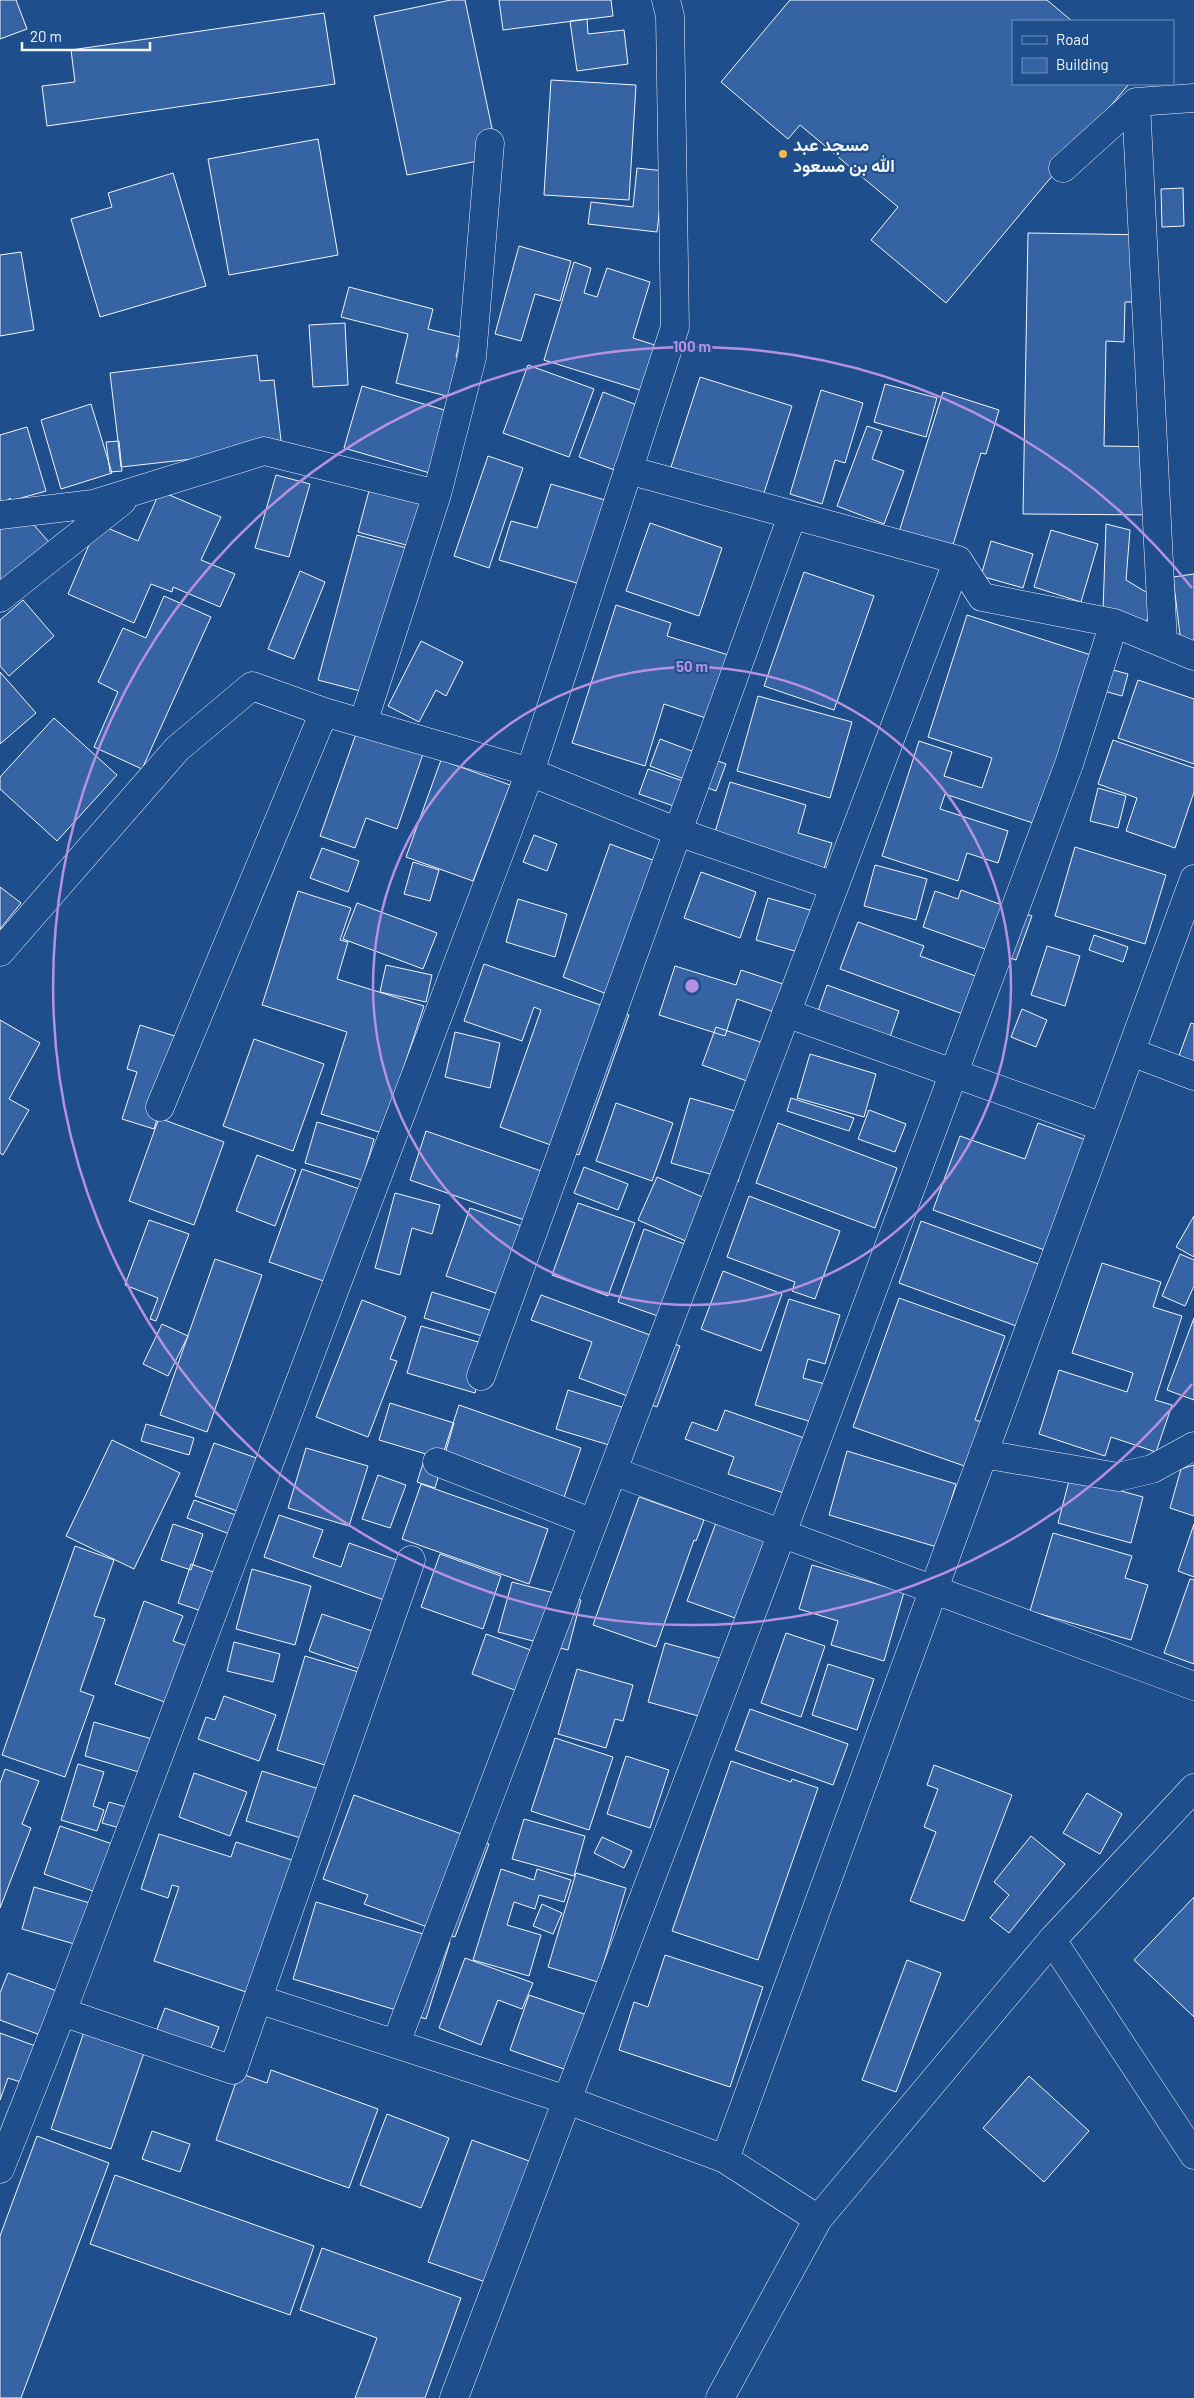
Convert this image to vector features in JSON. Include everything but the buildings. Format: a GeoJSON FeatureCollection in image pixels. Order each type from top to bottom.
{"type":"FeatureCollection","features":[{"type":"Feature","properties":{"kind":"street"},"geometry":{"type":"LineString","coordinates":[[0,2169],[62,2012],[530,772],[675,327],[670,16],[666,0]]}},
{"type":"Feature","properties":{"kind":"street"},"geometry":{"type":"LineString","coordinates":[[1063,168],[1136,102],[1194,98]]}},
{"type":"Feature","properties":{"kind":"street"},"geometry":{"type":"LineString","coordinates":[[1136,102],[1163,643]]}},
{"type":"Feature","properties":{"kind":"street"},"geometry":{"type":"LineString","coordinates":[[363,723],[437,494],[472,357],[490,143]]}},
{"type":"Feature","properties":{"kind":"street"},"geometry":{"type":"LineString","coordinates":[[0,515],[93,504],[264,451],[437,494]]}},
{"type":"Feature","properties":{"kind":"street"},"geometry":{"type":"LineString","coordinates":[[628,470],[958,560],[982,597],[1114,623],[1194,656]]}},
{"type":"Feature","properties":{"kind":"street"},"geometry":{"type":"LineString","coordinates":[[0,598],[134,492]]}},
{"type":"Feature","properties":{"kind":"street"},"geometry":{"type":"LineString","coordinates":[[481,1376],[792,516]]}},
{"type":"Feature","properties":{"kind":"street"},"geometry":{"type":"LineString","coordinates":[[396,2043],[958,560]]}},
{"type":"Feature","properties":{"kind":"street"},"geometry":{"type":"LineString","coordinates":[[454,2398],[782,1533],[1069,764],[1114,623]]}},
{"type":"Feature","properties":{"kind":"street"},"geometry":{"type":"LineString","coordinates":[[0,952],[177,748],[252,686],[324,712],[530,772],[678,832],[834,886]]}},
{"type":"Feature","properties":{"kind":"street"},"geometry":{"type":"LineString","coordinates":[[160,1108],[324,712]]}},
{"type":"Feature","properties":{"kind":"street"},"geometry":{"type":"LineString","coordinates":[[725,2159],[1194,879]]}},
{"type":"Feature","properties":{"kind":"street"},"geometry":{"type":"LineString","coordinates":[[786,1013],[1103,1127]]}},
{"type":"Feature","properties":{"kind":"street"},"geometry":{"type":"LineString","coordinates":[[1131,1052],[1194,1076]]}},
{"type":"Feature","properties":{"kind":"street"},"geometry":{"type":"LineString","coordinates":[[983,1454],[1118,1477],[1152,1469],[1194,1446]]}},
{"type":"Feature","properties":{"kind":"street"},"geometry":{"type":"LineString","coordinates":[[437,1462],[593,1523]]}},
{"type":"Feature","properties":{"kind":"street"},"geometry":{"type":"LineString","coordinates":[[613,1471],[1194,1686]]}},
{"type":"Feature","properties":{"kind":"street"},"geometry":{"type":"LineString","coordinates":[[62,2012],[233,2070],[411,1560]]}},
{"type":"Feature","properties":{"kind":"street"},"geometry":{"type":"LineString","coordinates":[[720,2398],[818,2218],[1052,1940],[1194,1788]]}},
{"type":"Feature","properties":{"kind":"street"},"geometry":{"type":"LineString","coordinates":[[1052,1940],[1194,2155]]}},
{"type":"Feature","properties":{"kind":"street"},"geometry":{"type":"LineString","coordinates":[[258,1999],[567,2100],[725,2159],[818,2218]]}},
{"type":"Feature","properties":{"kind":"place","name":"مسجد عبد الله بن مسعود"},"geometry":{"type":"Point","coordinates":[783,154]}}]}
